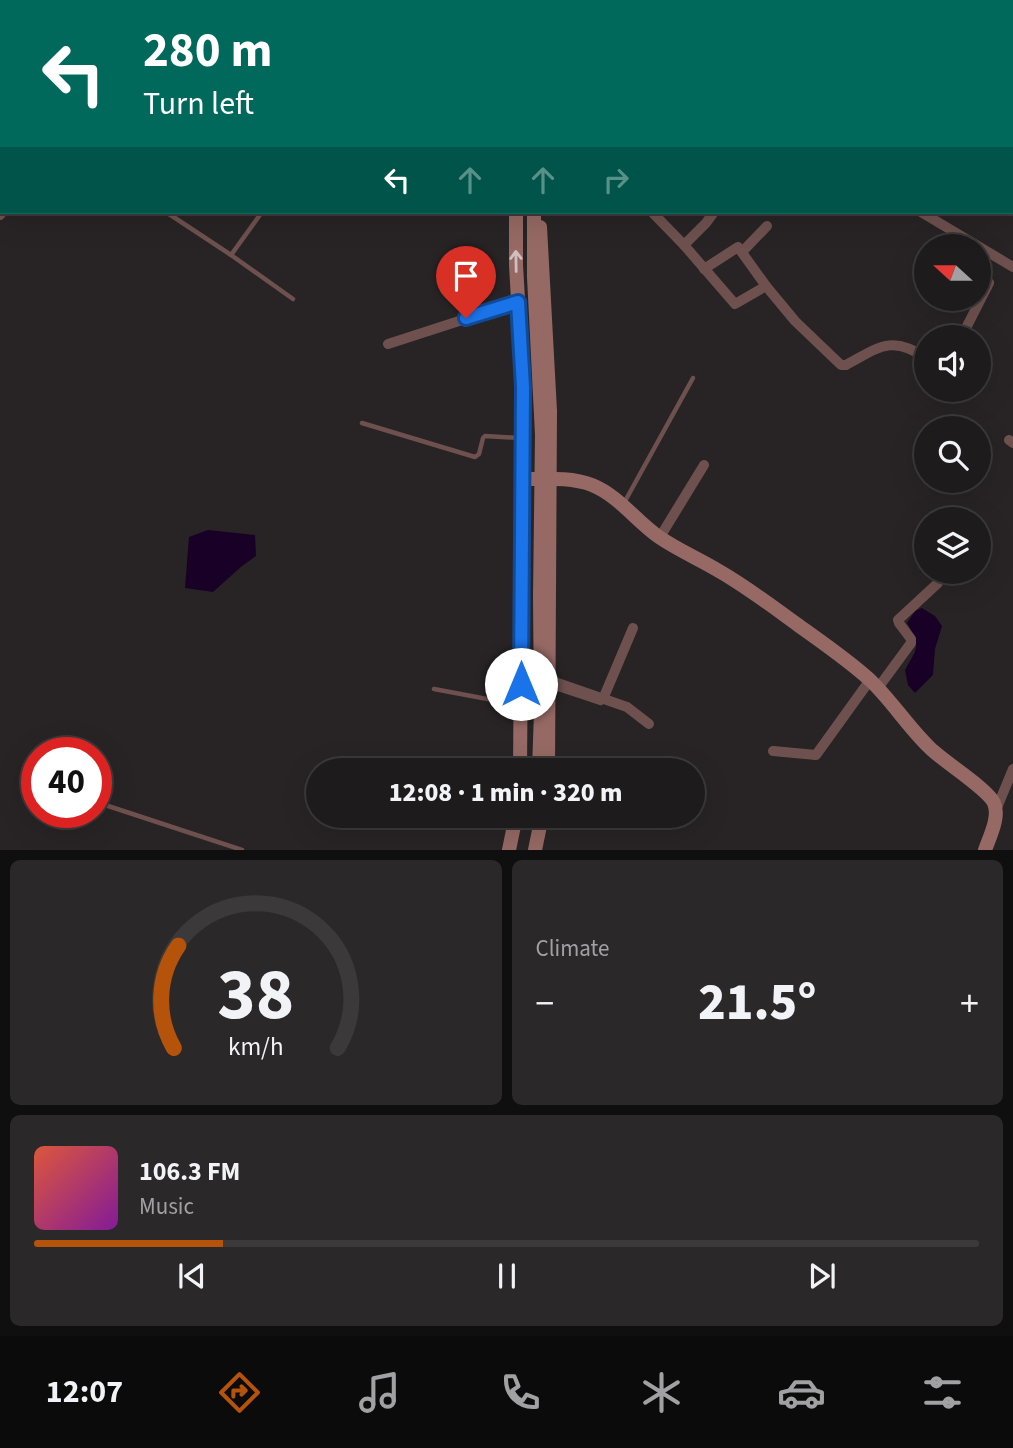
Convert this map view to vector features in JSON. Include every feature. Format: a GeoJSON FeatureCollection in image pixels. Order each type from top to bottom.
{"type":"FeatureCollection","features":[{"type":"Feature","properties":{"kind":"street"},"geometry":{"type":"LineString","coordinates":[[516,214],[523,387],[520,758]]}},
{"type":"Feature","properties":{"kind":"street"},"geometry":{"type":"LineString","coordinates":[[534,214],[534,277],[542,436],[539,758]]}},
{"type":"Feature","properties":{"kind":"street"},"geometry":{"type":"LineString","coordinates":[[540,214],[550,411],[548,758]]}},
{"type":"Feature","properties":{"kind":"street"},"geometry":{"type":"LineString","coordinates":[[654,214],[735,304],[766,286]]}},
{"type":"Feature","properties":{"kind":"street"},"geometry":{"type":"LineString","coordinates":[[684,246],[713,214]]}},
{"type":"Feature","properties":{"kind":"street"},"geometry":{"type":"LineString","coordinates":[[924,214],[959,234]]}},
{"type":"Feature","properties":{"kind":"street"},"geometry":{"type":"LineString","coordinates":[[742,252],[767,226]]}},
{"type":"Feature","properties":{"kind":"street"},"geometry":{"type":"LineString","coordinates":[[704,269],[738,247],[766,286],[802,327],[841,365],[846,365],[884,345],[900,346],[914,352]]}},
{"type":"Feature","properties":{"kind":"street"},"geometry":{"type":"LineString","coordinates":[[991,254],[1013,267]]}},
{"type":"Feature","properties":{"kind":"street"},"geometry":{"type":"LineString","coordinates":[[388,344],[518,302]]}},
{"type":"Feature","properties":{"kind":"street"},"geometry":{"type":"LineString","coordinates":[[660,537],[704,466]]}},
{"type":"Feature","properties":{"kind":"street"},"geometry":{"type":"LineString","coordinates":[[523,479],[569,480],[601,489],[660,537],[742,585],[847,660],[874,684],[929,747],[994,802],[995,820],[985,849]]}},
{"type":"Feature","properties":{"kind":"street"},"geometry":{"type":"LineString","coordinates":[[773,751],[816,755],[911,643],[898,620],[937,584]]}},
{"type":"Feature","properties":{"kind":"street"},"geometry":{"type":"LineString","coordinates":[[603,699],[633,628]]}},
{"type":"Feature","properties":{"kind":"street"},"geometry":{"type":"LineString","coordinates":[[549,683],[627,707],[649,724]]}},
{"type":"Feature","properties":{"kind":"street"},"geometry":{"type":"LineString","coordinates":[[996,810],[1009,791],[1013,769]]}},
{"type":"Feature","properties":{"kind":"street"},"geometry":{"type":"LineString","coordinates":[[509,849],[513,828]]}},
{"type":"Feature","properties":{"kind":"street"},"geometry":{"type":"LineString","coordinates":[[527,849],[531,828]]}},
{"type":"Feature","properties":{"kind":"street"},"geometry":{"type":"LineString","coordinates":[[535,849],[539,828]]}},
{"type":"Feature","properties":{"kind":"lane"},"geometry":{"type":"LineString","coordinates":[[169,214],[293,299]]}},
{"type":"Feature","properties":{"kind":"lane"},"geometry":{"type":"LineString","coordinates":[[231,255],[261,214]]}},
{"type":"Feature","properties":{"kind":"lane"},"geometry":{"type":"LineString","coordinates":[[623,505],[693,378]]}},
{"type":"Feature","properties":{"kind":"lane"},"geometry":{"type":"LineString","coordinates":[[362,423],[475,457],[479,454],[485,436],[523,438]]}},
{"type":"Feature","properties":{"kind":"lane"},"geometry":{"type":"LineString","coordinates":[[549,683],[618,709]]}},
{"type":"Feature","properties":{"kind":"lane"},"geometry":{"type":"LineString","coordinates":[[434,689],[521,705]]}},
{"type":"Feature","properties":{"kind":"lane"},"geometry":{"type":"LineString","coordinates":[[112,807],[242,849]]}},
{"type":"Feature","properties":{"kind":"shaded area"},"geometry":{"type":"Polygon","coordinates":[[[208,530],[255,535],[256,556],[213,592],[185,588],[189,537],[208,530]]]}},
{"type":"Feature","properties":{"kind":"shaded area"},"geometry":{"type":"Polygon","coordinates":[[[922,608],[935,616],[942,626],[935,649],[933,675],[915,693],[908,685],[905,670],[916,647],[907,623],[915,611],[922,608]]]}},
{"type":"Feature","properties":{"kind":"route"},"geometry":{"type":"LineString","coordinates":[[466,318],[518,302],[523,387],[521,684]]}}]}
